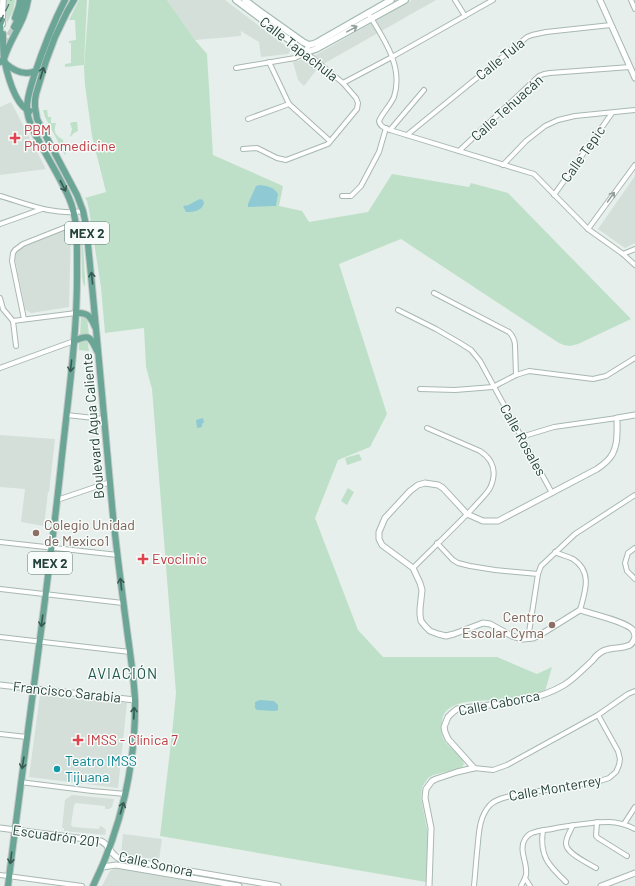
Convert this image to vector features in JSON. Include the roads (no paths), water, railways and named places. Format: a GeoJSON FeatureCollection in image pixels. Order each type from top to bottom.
{"type":"FeatureCollection","features":[{"type":"Feature","properties":{"kind":"main road"},"geometry":{"type":"LineString","coordinates":[[3,0],[2,20],[0,25],[3,59],[11,84],[21,105],[27,110],[35,111]]}},
{"type":"Feature","properties":{"kind":"main road"},"geometry":{"type":"LineString","coordinates":[[20,0],[13,26],[22,11],[24,0]]}},
{"type":"Feature","properties":{"kind":"main road"},"geometry":{"type":"LineString","coordinates":[[3,59],[23,19],[28,0]]}},
{"type":"Feature","properties":{"kind":"main road","name":"Boulevard Agua Caliente"},"geometry":{"type":"LineString","coordinates":[[8,886],[20,782],[34,689],[52,548],[76,314],[77,237],[74,212],[64,188],[31,125],[27,110],[28,96],[43,47],[65,0]]}},
{"type":"Feature","properties":{"kind":"main road","name":"Boulevard Agua Caliente"},"geometry":{"type":"LineString","coordinates":[[74,0],[61,25],[46,61],[35,100],[35,111],[40,125],[77,195],[86,224],[110,482],[135,700],[133,745],[126,794],[110,848],[93,886]]}},
{"type":"Feature","properties":{"kind":"main road","name":"Calle Tapachula"},"geometry":{"type":"LineString","coordinates":[[236,0],[304,51]]}},
{"type":"Feature","properties":{"kind":"main road","name":"Calle Tapachula"},"geometry":{"type":"LineString","coordinates":[[245,0],[309,45]]}},
{"type":"Feature","properties":{"kind":"main road"},"geometry":{"type":"LineString","coordinates":[[309,45],[316,43],[391,0]]}},
{"type":"Feature","properties":{"kind":"main road"},"geometry":{"type":"LineString","coordinates":[[304,51],[308,52],[314,50],[405,0]]}},
{"type":"Feature","properties":{"kind":"main road"},"geometry":{"type":"LineString","coordinates":[[1,34],[8,41],[12,39]]}},
{"type":"Feature","properties":{"kind":"main road"},"geometry":{"type":"LineString","coordinates":[[3,59],[14,70],[24,73],[36,71]]}},
{"type":"Feature","properties":{"kind":"main road"},"geometry":{"type":"LineString","coordinates":[[76,314],[86,313],[97,330]]}},
{"type":"Feature","properties":{"kind":"main road"},"geometry":{"type":"LineString","coordinates":[[74,341],[82,337],[87,337],[94,344],[99,356]]}},
{"type":"Feature","properties":{"kind":"street"},"geometry":{"type":"LineString","coordinates":[[455,0],[465,16]]}},
{"type":"Feature","properties":{"kind":"street"},"geometry":{"type":"LineString","coordinates":[[343,83],[493,0]]}},
{"type":"Feature","properties":{"kind":"street"},"geometry":{"type":"LineString","coordinates":[[600,0],[635,78]]}},
{"type":"Feature","properties":{"kind":"street"},"geometry":{"type":"LineString","coordinates":[[631,0],[635,9]]}},
{"type":"Feature","properties":{"kind":"street"},"geometry":{"type":"LineString","coordinates":[[368,13],[396,66],[397,86],[389,107],[379,121],[381,126],[534,174],[588,229],[623,254],[635,265]]}},
{"type":"Feature","properties":{"kind":"street","name":"Calle Tula"},"geometry":{"type":"LineString","coordinates":[[407,135],[527,37],[546,32],[611,25]]}},
{"type":"Feature","properties":{"kind":"street"},"geometry":{"type":"LineString","coordinates":[[236,68],[295,58],[300,56],[309,45]]}},
{"type":"Feature","properties":{"kind":"street","name":"Calle Tapachula"},"geometry":{"type":"LineString","coordinates":[[304,51],[343,83],[356,98],[358,103],[357,109],[330,141]]}},
{"type":"Feature","properties":{"kind":"street"},"geometry":{"type":"LineString","coordinates":[[243,149],[257,148],[277,158],[286,160],[328,144],[330,141],[289,104],[269,62]]}},
{"type":"Feature","properties":{"kind":"street","name":"Calle Tehuacán"},"geometry":{"type":"LineString","coordinates":[[458,151],[539,76],[550,73],[630,67]]}},
{"type":"Feature","properties":{"kind":"street"},"geometry":{"type":"LineString","coordinates":[[342,196],[351,196],[354,194],[380,152],[388,129],[424,90]]}},
{"type":"Feature","properties":{"kind":"street"},"geometry":{"type":"LineString","coordinates":[[248,119],[289,104]]}},
{"type":"Feature","properties":{"kind":"street"},"geometry":{"type":"LineString","coordinates":[[503,164],[526,141],[545,126],[558,120],[576,116],[635,110]]}},
{"type":"Feature","properties":{"kind":"street","name":"Calle Tepic"},"geometry":{"type":"LineString","coordinates":[[554,195],[612,113]]}},
{"type":"Feature","properties":{"kind":"street"},"geometry":{"type":"LineString","coordinates":[[588,229],[635,165]]}},
{"type":"Feature","properties":{"kind":"street"},"geometry":{"type":"LineString","coordinates":[[0,196],[42,209],[65,212],[83,211]]}},
{"type":"Feature","properties":{"kind":"street"},"geometry":{"type":"LineString","coordinates":[[0,224],[42,209]]}},
{"type":"Feature","properties":{"kind":"street"},"geometry":{"type":"LineString","coordinates":[[24,319],[13,264],[14,253],[17,248],[23,244],[76,223]]}},
{"type":"Feature","properties":{"kind":"street"},"geometry":{"type":"LineString","coordinates":[[623,254],[635,249]]}},
{"type":"Feature","properties":{"kind":"street"},"geometry":{"type":"LineString","coordinates":[[434,293],[509,332],[512,335],[515,341],[516,375]]}},
{"type":"Feature","properties":{"kind":"street"},"geometry":{"type":"LineString","coordinates":[[0,298],[3,309],[13,321],[16,346]]}},
{"type":"Feature","properties":{"kind":"street","name":"Calle Rosales"},"geometry":{"type":"LineString","coordinates":[[398,310],[436,329],[470,350],[480,361],[552,493]]}},
{"type":"Feature","properties":{"kind":"street"},"geometry":{"type":"LineString","coordinates":[[13,321],[76,314]]}},
{"type":"Feature","properties":{"kind":"street"},"geometry":{"type":"LineString","coordinates":[[0,368],[74,341]]}},
{"type":"Feature","properties":{"kind":"street"},"geometry":{"type":"LineString","coordinates":[[420,389],[455,390],[493,387],[523,372],[593,379],[606,376],[635,358]]}},
{"type":"Feature","properties":{"kind":"street"},"geometry":{"type":"LineString","coordinates":[[66,415],[104,419]]}},
{"type":"Feature","properties":{"kind":"street"},"geometry":{"type":"LineString","coordinates":[[521,437],[554,427],[635,415]]}},
{"type":"Feature","properties":{"kind":"street"},"geometry":{"type":"LineString","coordinates":[[555,552],[573,560],[584,572],[586,583],[580,610],[543,634],[528,639],[512,636],[490,624],[484,623],[446,636],[430,631],[421,621],[420,610],[422,590],[413,568],[382,545],[379,539],[379,532],[386,518],[410,491],[418,485],[425,483],[438,485],[443,488],[467,514],[483,521],[498,521],[596,469],[608,461],[614,453],[616,445],[617,418]]}},
{"type":"Feature","properties":{"kind":"street"},"geometry":{"type":"LineString","coordinates":[[413,568],[489,490],[494,475],[491,460],[486,455],[427,428]]}},
{"type":"Feature","properties":{"kind":"street"},"geometry":{"type":"LineString","coordinates":[[57,500],[110,482]]}},
{"type":"Feature","properties":{"kind":"street"},"geometry":{"type":"LineString","coordinates":[[528,639],[538,574],[541,566],[575,534],[635,495]]}},
{"type":"Feature","properties":{"kind":"street"},"geometry":{"type":"LineString","coordinates":[[1,542],[118,555]]}},
{"type":"Feature","properties":{"kind":"street"},"geometry":{"type":"LineString","coordinates":[[437,543],[458,563],[495,570],[538,574]]}},
{"type":"Feature","properties":{"kind":"street"},"geometry":{"type":"LineString","coordinates":[[635,548],[628,553],[625,564],[627,571],[635,579]]}},
{"type":"Feature","properties":{"kind":"street"},"geometry":{"type":"LineString","coordinates":[[0,589],[123,603]]}},
{"type":"Feature","properties":{"kind":"street","name":"Calle Caborca"},"geometry":{"type":"LineString","coordinates":[[474,768],[446,736],[444,727],[448,717],[452,713],[463,708],[521,701],[539,697],[564,685],[597,655],[604,651],[634,644],[634,633],[628,626],[580,610]]}},
{"type":"Feature","properties":{"kind":"street"},"geometry":{"type":"LineString","coordinates":[[0,637],[130,652]]}},
{"type":"Feature","properties":{"kind":"street","name":"Francisco Sarabia"},"geometry":{"type":"LineString","coordinates":[[0,685],[135,700]]}},
{"type":"Feature","properties":{"kind":"street"},"geometry":{"type":"LineString","coordinates":[[430,886],[431,828],[425,798],[426,789],[432,781],[467,769],[474,768],[493,770],[507,765],[598,715],[628,694],[635,691]]}},
{"type":"Feature","properties":{"kind":"street","name":"Calle Monterrey"},"geometry":{"type":"LineString","coordinates":[[474,886],[482,819],[494,802],[504,797],[600,781],[609,778],[616,772],[620,759],[618,752],[598,715]]}},
{"type":"Feature","properties":{"kind":"street"},"geometry":{"type":"LineString","coordinates":[[0,734],[27,737]]}},
{"type":"Feature","properties":{"kind":"street"},"geometry":{"type":"LineString","coordinates":[[20,782],[126,794]]}},
{"type":"Feature","properties":{"kind":"street"},"geometry":{"type":"LineString","coordinates":[[624,824],[635,807]]}},
{"type":"Feature","properties":{"kind":"street"},"geometry":{"type":"LineString","coordinates":[[597,822],[597,837],[627,856]]}},
{"type":"Feature","properties":{"kind":"street"},"geometry":{"type":"LineString","coordinates":[[521,886],[525,878],[526,867],[522,850],[523,843],[526,837],[534,832],[597,822],[624,824],[635,830]]}},
{"type":"Feature","properties":{"kind":"street"},"geometry":{"type":"LineString","coordinates":[[573,825],[566,842],[567,847],[574,855],[596,868]]}},
{"type":"Feature","properties":{"kind":"street","name":"Escuadrón 201"},"geometry":{"type":"LineString","coordinates":[[0,828],[100,841],[106,843],[110,848]]}},
{"type":"Feature","properties":{"kind":"street"},"geometry":{"type":"LineString","coordinates":[[544,830],[542,838],[544,854],[554,870],[566,882]]}},
{"type":"Feature","properties":{"kind":"street","name":"Calle Sonora"},"geometry":{"type":"LineString","coordinates":[[110,848],[113,855],[120,859],[252,884],[278,886]]}},
{"type":"Feature","properties":{"kind":"street","name":"Calle Sonora"},"geometry":{"type":"LineString","coordinates":[[102,867],[116,865],[239,886]]}},
{"type":"Feature","properties":{"kind":"street"},"geometry":{"type":"LineString","coordinates":[[603,886],[635,873]]}},
{"type":"Feature","properties":{"kind":"street"},"geometry":{"type":"LineString","coordinates":[[0,875],[82,886]]}},
{"type":"Feature","properties":{"kind":"street"},"geometry":{"type":"LineString","coordinates":[[525,878],[530,886]]}},
{"type":"Feature","properties":{"kind":"water"},"geometry":{"type":"Polygon","coordinates":[[[260,185],[270,187],[278,194],[276,206],[248,207],[256,186],[260,185]]]}},
{"type":"Feature","properties":{"kind":"water"},"geometry":{"type":"Polygon","coordinates":[[[200,199],[203,200],[204,203],[200,209],[186,212],[183,206],[200,199]]]}},
{"type":"Feature","properties":{"kind":"water"},"geometry":{"type":"Polygon","coordinates":[[[203,418],[204,422],[202,427],[197,428],[196,420],[203,418]]]}},
{"type":"Feature","properties":{"kind":"water"},"geometry":{"type":"Polygon","coordinates":[[[260,700],[274,701],[278,705],[278,710],[257,710],[255,708],[255,702],[260,700]]]}},
{"type":"Feature","properties":{"kind":"tunnel"},"geometry":{"type":"LineString","coordinates":[[0,51],[14,27]]}},
{"type":"Feature","properties":{"kind":"railway"},"geometry":{"type":"LineString","coordinates":[[0,22],[11,0]]}},
{"type":"Feature","properties":{"kind":"place","name":"PBM Photomedicine"},"geometry":{"type":"Point","coordinates":[15,138]}},
{"type":"Feature","properties":{"kind":"place","name":"Colegio Unidad de Mexico1"},"geometry":{"type":"Point","coordinates":[36,533]}},
{"type":"Feature","properties":{"kind":"place","name":"Evoclinic"},"geometry":{"type":"Point","coordinates":[143,559]}},
{"type":"Feature","properties":{"kind":"place","name":"Centro Escolar Cyma"},"geometry":{"type":"Point","coordinates":[552,625]}},
{"type":"Feature","properties":{"kind":"place","name":"IMSS - Clínica 7"},"geometry":{"type":"Point","coordinates":[78,740]}},
{"type":"Feature","properties":{"kind":"place","name":"Teatro IMSS Tijuana"},"geometry":{"type":"Point","coordinates":[57,769]}},
{"type":"Feature","properties":{"kind":"district","name":"AVIACIÓN"},"geometry":{"type":"Point","coordinates":[123,674]}}]}
